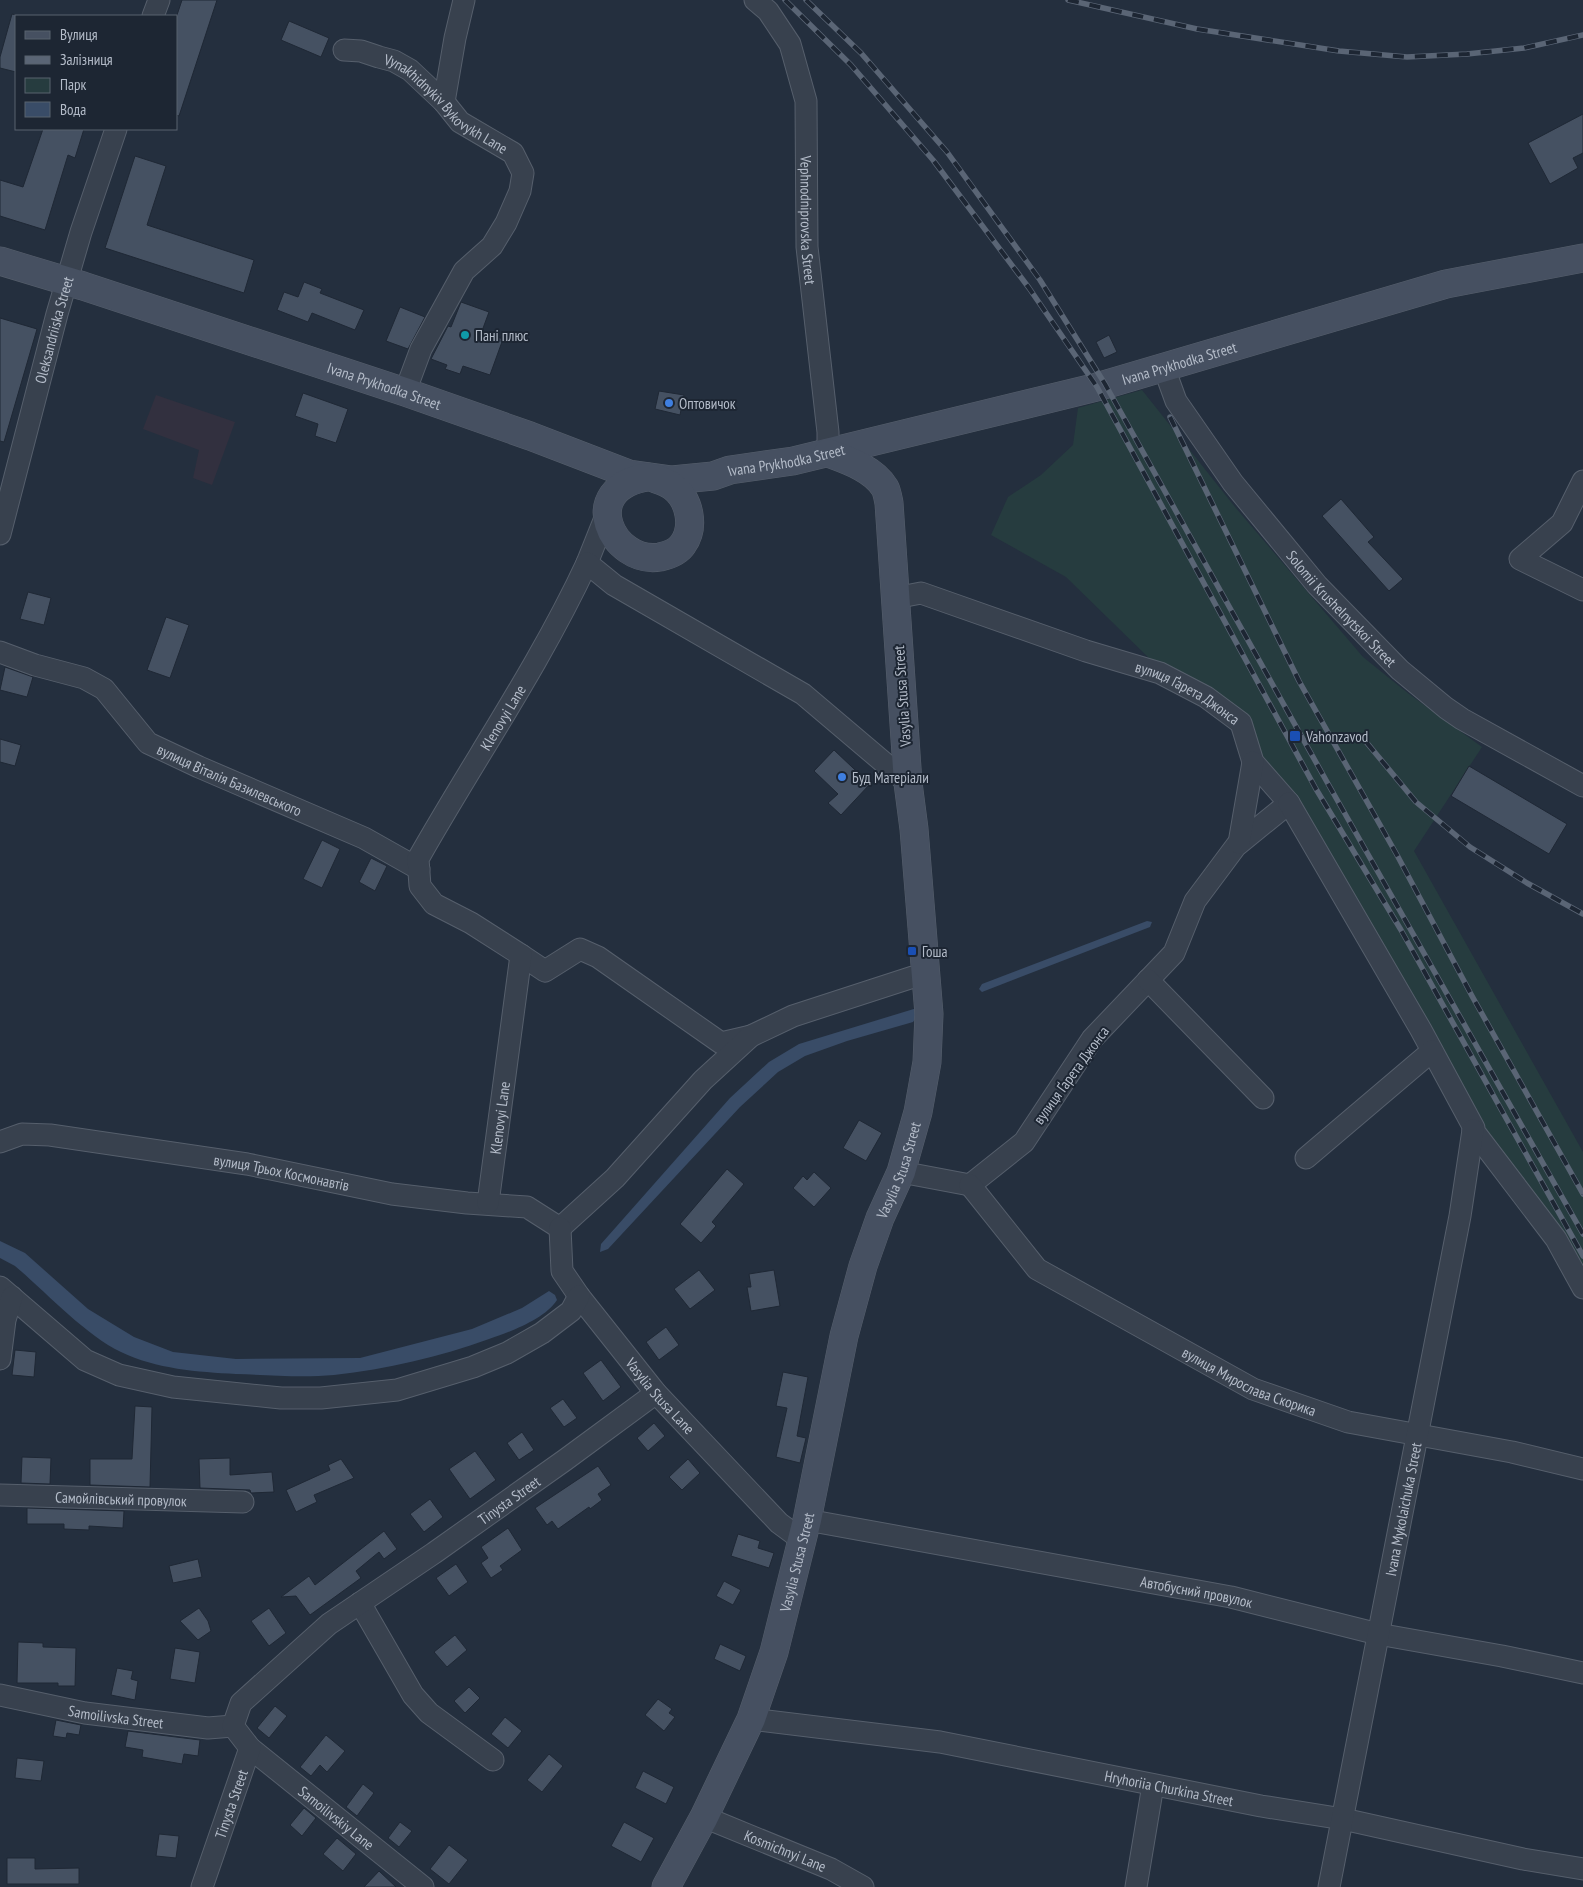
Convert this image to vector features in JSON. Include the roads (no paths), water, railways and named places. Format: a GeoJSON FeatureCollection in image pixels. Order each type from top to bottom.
{"type":"FeatureCollection","features":[{"type":"Feature","properties":{"kind":"main road","name":"Ivana Prykhodka Street"},"geometry":{"type":"LineString","coordinates":[[0,261],[405,392],[530,436],[629,474],[672,480],[713,476],[730,470],[793,461],[1097,388],[1446,284],[1583,258]]}},
{"type":"Feature","properties":{"kind":"main road","name":"Vasylia Stusa Street"},"geometry":{"type":"LineString","coordinates":[[666,1887],[704,1817],[752,1719],[774,1652],[805,1530],[844,1336],[863,1266],[880,1218],[901,1172],[918,1112],[927,1062],[929,1014],[908,783],[889,503],[886,489],[877,478],[863,469],[828,453]]}},
{"type":"Feature","properties":{"kind":"main road"},"geometry":{"type":"LineString","coordinates":[[574,454],[600,479],[604,486],[607,507],[612,532],[625,546],[644,556],[655,558],[665,556],[680,548],[690,531],[691,522],[685,502],[675,488],[652,478],[634,480],[622,486],[612,494],[607,507]]}},
{"type":"Feature","properties":{"kind":"main road"},"geometry":{"type":"LineString","coordinates":[[688,512],[697,489],[713,476]]}},
{"type":"Feature","properties":{"kind":"street"},"geometry":{"type":"LineString","coordinates":[[153,15],[159,0]]}},
{"type":"Feature","properties":{"kind":"street"},"geometry":{"type":"LineString","coordinates":[[444,102],[455,38],[464,0]]}},
{"type":"Feature","properties":{"kind":"street","name":"Vephnodniprovska Street"},"geometry":{"type":"LineString","coordinates":[[755,0],[768,11],[790,44],[806,101],[807,247],[828,432],[828,453]]}},
{"type":"Feature","properties":{"kind":"street","name":"Vynakhidnykiv Bykovykh Lane"},"geometry":{"type":"LineString","coordinates":[[344,50],[361,51],[394,62],[410,70],[444,102],[460,122],[513,153],[523,173],[520,191],[506,223],[492,246],[464,271],[422,349],[405,392]]}},
{"type":"Feature","properties":{"kind":"street","name":"Oleksandriiska Street"},"geometry":{"type":"LineString","coordinates":[[0,534],[66,281],[116,130]]}},
{"type":"Feature","properties":{"kind":"street","name":"Solomii Krushelnytskoi Street"},"geometry":{"type":"LineString","coordinates":[[1164,368],[1176,401],[1233,484],[1317,585],[1400,670],[1462,719],[1583,786]]}},
{"type":"Feature","properties":{"kind":"street"},"geometry":{"type":"LineString","coordinates":[[1583,481],[1562,523],[1520,559],[1583,590]]}},
{"type":"Feature","properties":{"kind":"street","name":"Klenovyi Lane"},"geometry":{"type":"LineString","coordinates":[[419,869],[418,859],[533,666],[573,593],[587,563],[607,507]]}},
{"type":"Feature","properties":{"kind":"street"},"geometry":{"type":"LineString","coordinates":[[587,563],[614,585],[803,694],[908,783]]}},
{"type":"Feature","properties":{"kind":"street","name":"вулиця Ґарета Джонса"},"geometry":{"type":"LineString","coordinates":[[895,598],[921,594],[1086,651],[1160,673],[1206,697],[1241,723],[1253,762],[1289,803],[1240,843],[1196,901],[1174,953],[1092,1039],[1024,1142],[970,1185]]}},
{"type":"Feature","properties":{"kind":"street","name":"вулиця Віталія Базилевського"},"geometry":{"type":"LineString","coordinates":[[0,652],[35,665],[84,678],[104,690],[148,743],[364,838],[419,869]]}},
{"type":"Feature","properties":{"kind":"street"},"geometry":{"type":"LineString","coordinates":[[1240,843],[1253,762]]}},
{"type":"Feature","properties":{"kind":"street"},"geometry":{"type":"LineString","coordinates":[[1289,803],[1432,1051],[1474,1128],[1473,1130],[1556,1238],[1583,1288]]}},
{"type":"Feature","properties":{"kind":"street"},"geometry":{"type":"LineString","coordinates":[[419,869],[420,886],[434,904],[471,923],[545,971],[580,949],[598,957],[721,1043],[751,1036],[793,1016],[913,977],[926,979]]}},
{"type":"Feature","properties":{"kind":"street","name":"Klenovyi Lane"},"geometry":{"type":"LineString","coordinates":[[488,1203],[521,955]]}},
{"type":"Feature","properties":{"kind":"street"},"geometry":{"type":"LineString","coordinates":[[1148,980],[1263,1098]]}},
{"type":"Feature","properties":{"kind":"street"},"geometry":{"type":"LineString","coordinates":[[560,1228],[615,1178],[703,1080],[751,1036]]}},
{"type":"Feature","properties":{"kind":"street"},"geometry":{"type":"LineString","coordinates":[[1306,1158],[1432,1051]]}},
{"type":"Feature","properties":{"kind":"street","name":"Ivana Mykolaichuka Street"},"geometry":{"type":"LineString","coordinates":[[1329,1887],[1460,1216],[1473,1130]]}},
{"type":"Feature","properties":{"kind":"street","name":"вулиця Трьох Космонавтів"},"geometry":{"type":"LineString","coordinates":[[0,1142],[22,1134],[50,1135],[246,1164],[392,1194],[467,1203],[527,1207],[560,1228]]}},
{"type":"Feature","properties":{"kind":"street"},"geometry":{"type":"LineString","coordinates":[[901,1172],[970,1185]]}},
{"type":"Feature","properties":{"kind":"street","name":"вулиця Мирослава Скорика"},"geometry":{"type":"LineString","coordinates":[[970,1185],[1037,1269],[1253,1389],[1348,1422],[1512,1452],[1583,1469]]}},
{"type":"Feature","properties":{"kind":"street","name":"Vasylia Stusa Lane"},"geometry":{"type":"LineString","coordinates":[[560,1228],[562,1272],[656,1393],[779,1523],[805,1530]]}},
{"type":"Feature","properties":{"kind":"street"},"geometry":{"type":"LineString","coordinates":[[6,1292],[85,1360],[119,1375],[174,1387],[281,1398],[320,1398],[397,1390],[473,1367],[507,1352],[542,1332],[571,1312],[579,1296]]}},
{"type":"Feature","properties":{"kind":"street"},"geometry":{"type":"LineString","coordinates":[[0,1359],[5,1320],[6,1292]]}},
{"type":"Feature","properties":{"kind":"street","name":"Tinysta Street"},"geometry":{"type":"LineString","coordinates":[[233,1726],[241,1703],[329,1624],[565,1460],[656,1393]]}},
{"type":"Feature","properties":{"kind":"street","name":"Самойлівський провулок"},"geometry":{"type":"LineString","coordinates":[[0,1495],[243,1502]]}},
{"type":"Feature","properties":{"kind":"street","name":"Автобусний провулок"},"geometry":{"type":"LineString","coordinates":[[805,1530],[1231,1597],[1378,1634],[1502,1656],[1583,1673]]}},
{"type":"Feature","properties":{"kind":"street"},"geometry":{"type":"LineString","coordinates":[[360,1603],[413,1695],[429,1713],[493,1760]]}},
{"type":"Feature","properties":{"kind":"street","name":"Samoilivska Street"},"geometry":{"type":"LineString","coordinates":[[0,1695],[86,1713],[208,1728],[233,1726]]}},
{"type":"Feature","properties":{"kind":"street","name":"Hryhoriia Churkina Street"},"geometry":{"type":"LineString","coordinates":[[752,1719],[940,1742],[1261,1806],[1343,1819],[1523,1859],[1583,1870]]}},
{"type":"Feature","properties":{"kind":"street"},"geometry":{"type":"LineString","coordinates":[[233,1726],[250,1748]]}},
{"type":"Feature","properties":{"kind":"street","name":"Tinysta Street"},"geometry":{"type":"LineString","coordinates":[[202,1887],[250,1748]]}},
{"type":"Feature","properties":{"kind":"street","name":"Samoilivskiy Lane"},"geometry":{"type":"LineString","coordinates":[[250,1748],[423,1887]]}},
{"type":"Feature","properties":{"kind":"street"},"geometry":{"type":"LineString","coordinates":[[1136,1887],[1153,1785]]}},
{"type":"Feature","properties":{"kind":"street","name":"Kosmichnyi Lane"},"geometry":{"type":"LineString","coordinates":[[704,1817],[831,1869],[863,1887]]}},
{"type":"Feature","properties":{"kind":"water"},"geometry":{"type":"Polygon","coordinates":[[[1147,921],[1152,922],[1150,927],[982,992],[979,989],[982,984],[1147,921]]]}},
{"type":"Feature","properties":{"kind":"water"},"geometry":{"type":"Polygon","coordinates":[[[917,1008],[920,1013],[913,1022],[847,1041],[805,1056],[778,1072],[740,1107],[608,1249],[600,1252],[601,1244],[730,1098],[769,1062],[799,1044],[917,1008]]]}},
{"type":"Feature","properties":{"kind":"water"},"geometry":{"type":"Polygon","coordinates":[[[0,1241],[25,1253],[88,1309],[134,1337],[173,1352],[236,1359],[360,1358],[472,1329],[522,1308],[549,1291],[555,1295],[557,1300],[536,1319],[507,1333],[432,1357],[393,1366],[334,1375],[310,1376],[192,1371],[134,1358],[107,1344],[80,1324],[15,1266],[0,1258],[0,1241]]]}},
{"type":"Feature","properties":{"kind":"railway"},"geometry":{"type":"LineString","coordinates":[[785,0],[851,65],[933,160],[1029,288],[1097,387],[1316,789],[1401,930],[1583,1256]]}},
{"type":"Feature","properties":{"kind":"railway"},"geometry":{"type":"LineString","coordinates":[[806,0],[861,53],[947,152],[1040,280],[1105,384],[1327,782],[1583,1234]]}},
{"type":"Feature","properties":{"kind":"railway"},"geometry":{"type":"LineString","coordinates":[[1068,0],[1197,29],[1339,51],[1407,57],[1467,54],[1524,48],[1583,35]]}},
{"type":"Feature","properties":{"kind":"railway"},"geometry":{"type":"LineString","coordinates":[[1170,417],[1299,681],[1583,1194]]}},
{"type":"Feature","properties":{"kind":"railway"},"geometry":{"type":"LineString","coordinates":[[1367,743],[1416,802],[1470,847],[1527,883],[1583,914]]}},
{"type":"Feature","properties":{"kind":"place","name":"Пані плюс"},"geometry":{"type":"Point","coordinates":[465,335]}},
{"type":"Feature","properties":{"kind":"place","name":"Оптовичок"},"geometry":{"type":"Point","coordinates":[669,403]}},
{"type":"Feature","properties":{"kind":"place","name":"Vahonzavod"},"geometry":{"type":"Point","coordinates":[1295,736]}},
{"type":"Feature","properties":{"kind":"place","name":"Буд Матерiали"},"geometry":{"type":"Point","coordinates":[842,777]}},
{"type":"Feature","properties":{"kind":"place","name":"Гоша"},"geometry":{"type":"Point","coordinates":[912,951]}}]}
